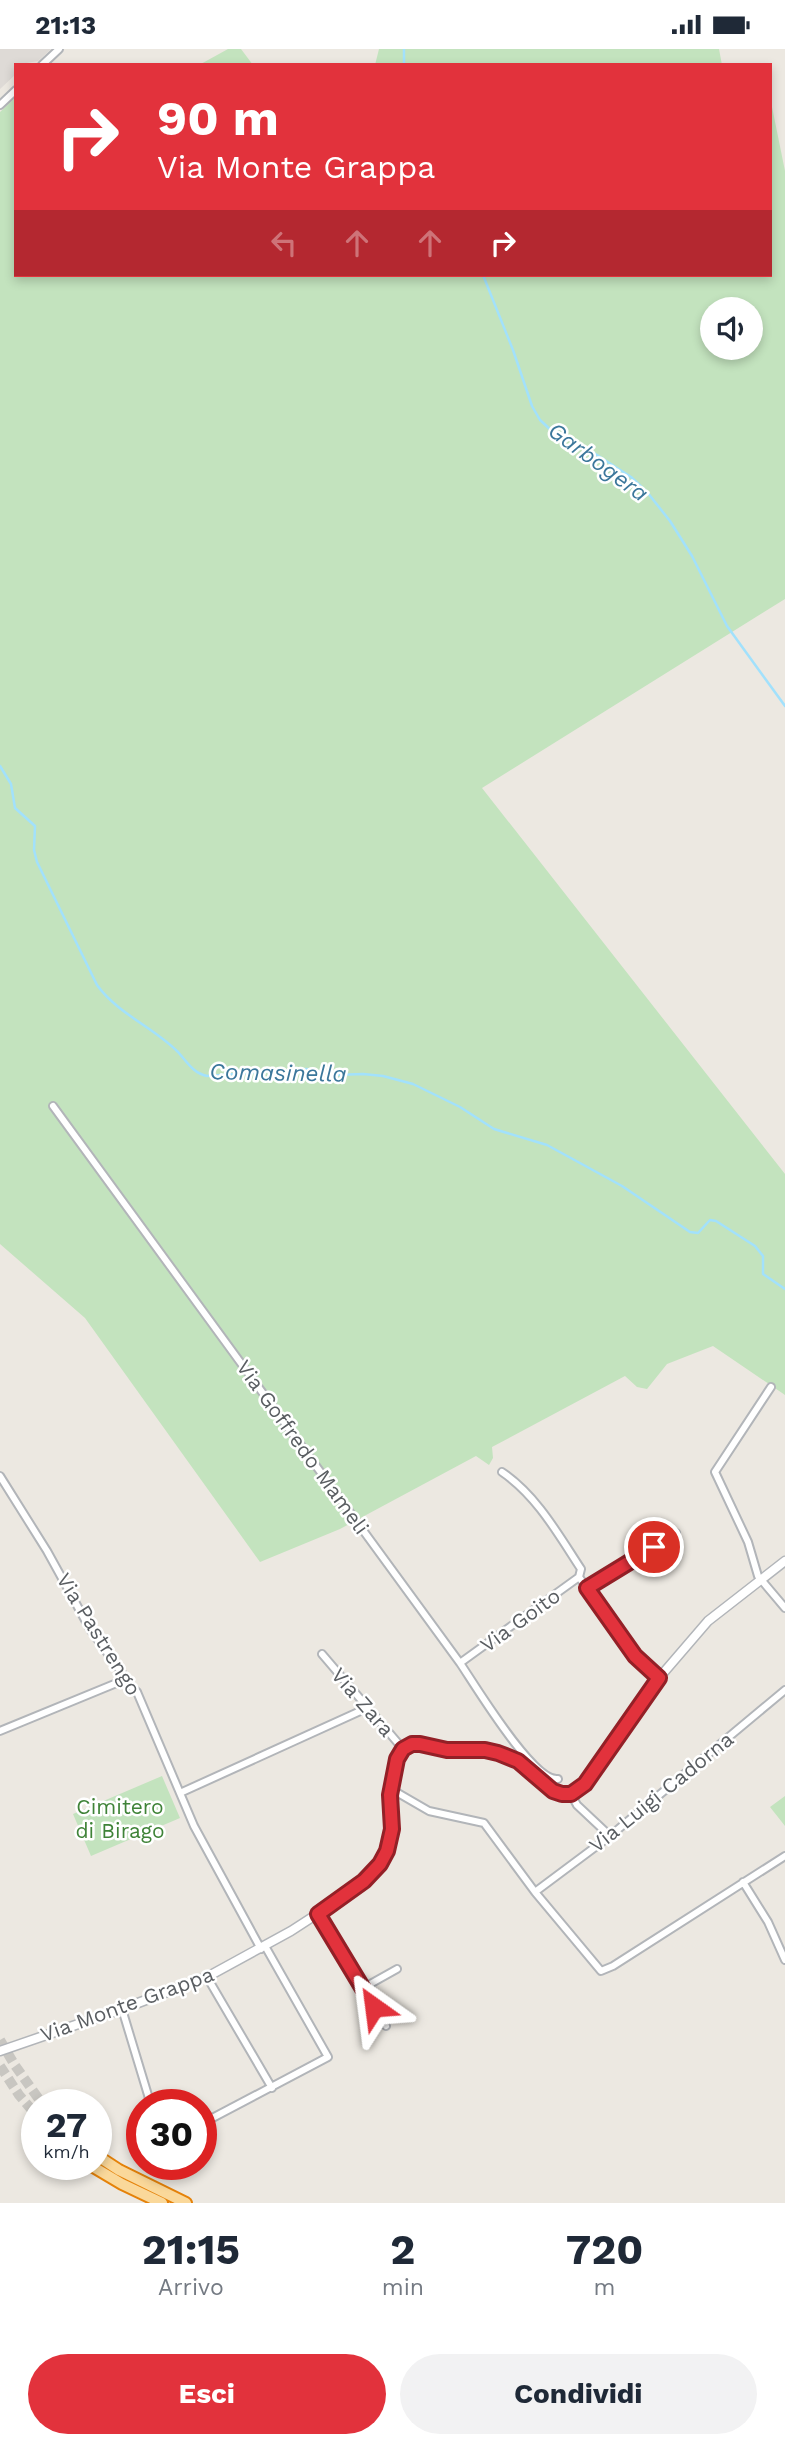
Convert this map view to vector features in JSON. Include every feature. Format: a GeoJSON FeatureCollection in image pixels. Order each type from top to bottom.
{"type":"FeatureCollection","features":[{"type":"Feature","properties":{"kind":"highway"},"geometry":{"type":"LineString","coordinates":[[112,2165],[186,2203]]}},
{"type":"Feature","properties":{"kind":"highway"},"geometry":{"type":"LineString","coordinates":[[112,2178],[162,2203]]}},
{"type":"Feature","properties":{"kind":"street"},"geometry":{"type":"LineString","coordinates":[[44,63],[59,49]]}},
{"type":"Feature","properties":{"kind":"street"},"geometry":{"type":"LineString","coordinates":[[0,104],[14,92]]}},
{"type":"Feature","properties":{"kind":"street","name":"Via Goffredo Mameli"},"geometry":{"type":"LineString","coordinates":[[53,1106],[460,1663],[519,1749],[548,1778],[558,1779]]}},
{"type":"Feature","properties":{"kind":"street"},"geometry":{"type":"LineString","coordinates":[[771,1387],[715,1472],[748,1542],[760,1578],[785,1608]]}},
{"type":"Feature","properties":{"kind":"street"},"geometry":{"type":"LineString","coordinates":[[502,1472],[519,1483],[544,1513],[581,1569],[579,1577],[635,1656],[659,1678]]}},
{"type":"Feature","properties":{"kind":"street","name":"Via Pastrengo"},"geometry":{"type":"LineString","coordinates":[[0,1476],[47,1551],[90,1629],[122,1673],[124,1680],[137,1692],[194,1826],[328,2057],[272,2088]]}},
{"type":"Feature","properties":{"kind":"street"},"geometry":{"type":"LineString","coordinates":[[587,1588],[676,1533]]}},
{"type":"Feature","properties":{"kind":"street"},"geometry":{"type":"LineString","coordinates":[[403,1749],[412,1744],[420,1744],[447,1750],[485,1750],[498,1753],[518,1761],[553,1791],[571,1794],[585,1784],[659,1678],[708,1621],[785,1561]]}},
{"type":"Feature","properties":{"kind":"street","name":"Via Goito"},"geometry":{"type":"LineString","coordinates":[[460,1663],[579,1577]]}},
{"type":"Feature","properties":{"kind":"street","name":"Via Zara"},"geometry":{"type":"LineString","coordinates":[[322,1654],[403,1749]]}},
{"type":"Feature","properties":{"kind":"street"},"geometry":{"type":"LineString","coordinates":[[0,1731],[124,1680]]}},
{"type":"Feature","properties":{"kind":"street","name":"Via Luigi Cadorna"},"geometry":{"type":"LineString","coordinates":[[535,1892],[610,1836],[785,1690]]}},
{"type":"Feature","properties":{"kind":"street"},"geometry":{"type":"LineString","coordinates":[[180,1793],[367,1708]]}},
{"type":"Feature","properties":{"kind":"street","name":"Via Monte Grappa"},"geometry":{"type":"LineString","coordinates":[[0,2051],[207,1977],[318,1914],[364,1881],[385,1856],[391,1837],[389,1801],[397,1759],[403,1749]]}},
{"type":"Feature","properties":{"kind":"street"},"geometry":{"type":"LineString","coordinates":[[391,1789],[429,1811],[484,1823],[535,1892],[601,1971],[613,1966],[785,1856]]}},
{"type":"Feature","properties":{"kind":"street"},"geometry":{"type":"LineString","coordinates":[[571,1794],[578,1805],[610,1836]]}},
{"type":"Feature","properties":{"kind":"street"},"geometry":{"type":"LineString","coordinates":[[743,1882],[768,1921],[785,1960]]}},
{"type":"Feature","properties":{"kind":"street"},"geometry":{"type":"LineString","coordinates":[[318,1914],[386,2026]]}},
{"type":"Feature","properties":{"kind":"street"},"geometry":{"type":"LineString","coordinates":[[363,1988],[397,1969]]}},
{"type":"Feature","properties":{"kind":"street"},"geometry":{"type":"LineString","coordinates":[[207,1977],[272,2088],[217,2116]]}},
{"type":"Feature","properties":{"kind":"street"},"geometry":{"type":"LineString","coordinates":[[122,2009],[146,2089]]}},
{"type":"Feature","properties":{"kind":"shaded area"},"geometry":{"type":"Polygon","coordinates":[[[0,49],[51,49],[38,61],[14,63],[14,76],[0,89],[0,49]]]}},
{"type":"Feature","properties":{"kind":"green space"},"geometry":{"type":"Polygon","coordinates":[[[228,49],[241,49],[252,63],[203,63],[228,49]]]}},
{"type":"Feature","properties":{"kind":"green space"},"geometry":{"type":"Polygon","coordinates":[[[379,49],[719,49],[722,63],[376,63],[379,49]]]}},
{"type":"Feature","properties":{"kind":"green space"},"geometry":{"type":"Polygon","coordinates":[[[14,99],[14,277],[772,277],[772,107],[785,171],[785,599],[482,788],[785,1174],[785,1395],[713,1346],[667,1364],[647,1389],[637,1387],[625,1376],[492,1447],[493,1458],[489,1465],[476,1456],[340,1529],[260,1562],[85,1318],[0,1244],[0,112],[14,99]]]}},
{"type":"Feature","properties":{"kind":"green space","name":"Cimitero di Birago"},"geometry":{"type":"Polygon","coordinates":[[[162,1776],[180,1818],[91,1856],[73,1814],[162,1776]]]}},
{"type":"Feature","properties":{"kind":"green space"},"geometry":{"type":"Polygon","coordinates":[[[785,1796],[785,1826],[770,1807],[785,1796]]]}},
{"type":"Feature","properties":{"kind":"waterway","name":"Garbogera"},"geometry":{"type":"LineString","coordinates":[[404,49],[404,63]]}},
{"type":"Feature","properties":{"kind":"waterway","name":"Garbogera"},"geometry":{"type":"LineString","coordinates":[[484,277],[532,406],[540,420],[553,432],[580,444],[631,477],[647,492],[670,521],[692,556],[727,626],[785,706]]}},
{"type":"Feature","properties":{"kind":"waterway","name":"Comasinella"},"geometry":{"type":"LineString","coordinates":[[0,766],[11,784],[15,808],[35,826],[34,850],[37,862],[97,985],[115,1004],[168,1043],[198,1072],[207,1076],[307,1069],[335,1075],[383,1076],[413,1084],[460,1107],[494,1129],[547,1145],[622,1186],[690,1232],[698,1233],[710,1220],[716,1221],[755,1246],[763,1256],[763,1274],[785,1289]]}},
{"type":"Feature","properties":{"kind":"tunnel"},"geometry":{"type":"LineString","coordinates":[[0,2040],[32,2089]]}},
{"type":"Feature","properties":{"kind":"tunnel"},"geometry":{"type":"LineString","coordinates":[[0,2066],[21,2097]]}},
{"type":"Feature","properties":{"kind":"route"},"geometry":{"type":"LineString","coordinates":[[374,2007],[318,1914],[364,1881],[380,1864],[387,1851],[392,1829],[390,1795],[399,1754],[409,1745],[415,1744],[447,1750],[485,1750],[514,1759],[556,1793],[568,1795],[579,1791],[659,1678],[635,1656],[587,1588],[654,1547]]}}]}
